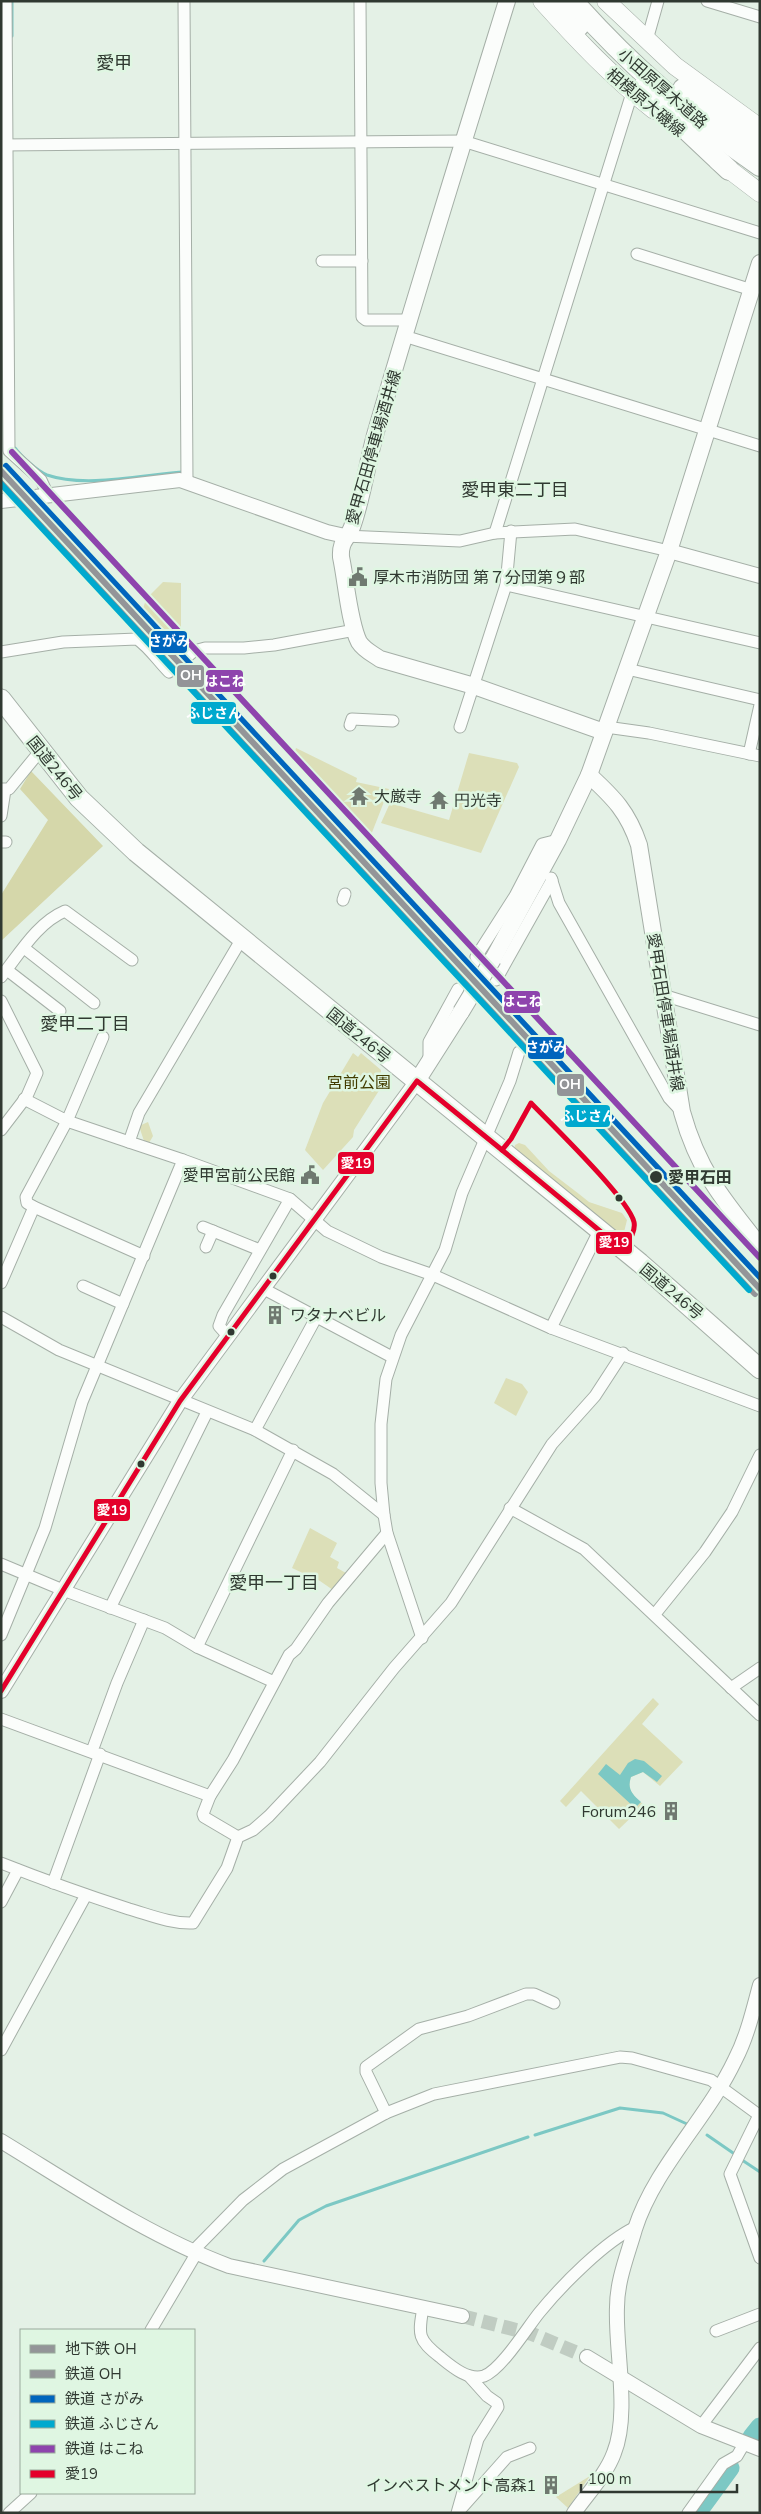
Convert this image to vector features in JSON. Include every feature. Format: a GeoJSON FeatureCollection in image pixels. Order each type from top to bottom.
{"type":"FeatureCollection","features":[{"type":"Feature","properties":{"kind":"highway"},"geometry":{"type":"LineString","coordinates":[[556,1],[604,53],[729,170]]}},
{"type":"Feature","properties":{"kind":"highway","name":"小田原厚木道路"},"geometry":{"type":"LineString","coordinates":[[573,1],[639,69],[694,116],[760,166]]}},
{"type":"Feature","properties":{"kind":"highway","name":"小田原厚木道路"},"geometry":{"type":"LineString","coordinates":[[591,1],[647,58],[760,149]]}},
{"type":"Feature","properties":{"kind":"highway","name":"国道246号"},"geometry":{"type":"LineString","coordinates":[[1,699],[98,818],[241,940],[417,1081],[705,1319],[760,1369]]}},
{"type":"Feature","properties":{"kind":"main road","name":"相模原大磯線"},"geometry":{"type":"LineString","coordinates":[[542,1],[578,41],[632,93],[760,193]]}},
{"type":"Feature","properties":{"kind":"main road"},"geometry":{"type":"LineString","coordinates":[[606,1],[675,66],[760,128]]}},
{"type":"Feature","properties":{"kind":"main road","name":"愛甲石田停車場酒井線"},"geometry":{"type":"LineString","coordinates":[[505,9],[406,328],[366,467],[352,528],[345,536],[341,557],[355,630],[360,643],[369,652],[380,659],[474,686],[605,730]]}},
{"type":"Feature","properties":{"kind":"main road"},"geometry":{"type":"LineString","coordinates":[[417,1081],[493,959],[558,840],[589,774],[669,551],[760,263]]}},
{"type":"Feature","properties":{"kind":"main road","name":"愛甲石田停車場酒井線"},"geometry":{"type":"LineString","coordinates":[[589,774],[613,797],[632,824],[639,845],[682,1112],[692,1146],[704,1171],[757,1238]]}},
{"type":"Feature","properties":{"kind":"street"},"geometry":{"type":"LineString","coordinates":[[6,1],[4,145],[9,451],[41,480],[48,495]]}},
{"type":"Feature","properties":{"kind":"street"},"geometry":{"type":"LineString","coordinates":[[184,1],[187,482]]}},
{"type":"Feature","properties":{"kind":"street"},"geometry":{"type":"LineString","coordinates":[[360,1],[364,319],[406,328],[542,379],[760,446]]}},
{"type":"Feature","properties":{"kind":"street"},"geometry":{"type":"LineString","coordinates":[[505,9],[514,1]]}},
{"type":"Feature","properties":{"kind":"street"},"geometry":{"type":"LineString","coordinates":[[646,40],[658,1]]}},
{"type":"Feature","properties":{"kind":"street"},"geometry":{"type":"LineString","coordinates":[[707,1],[760,17]]}},
{"type":"Feature","properties":{"kind":"street"},"geometry":{"type":"LineString","coordinates":[[496,533],[542,379],[632,93]]}},
{"type":"Feature","properties":{"kind":"street"},"geometry":{"type":"LineString","coordinates":[[4,145],[463,141],[760,233]]}},
{"type":"Feature","properties":{"kind":"street"},"geometry":{"type":"LineString","coordinates":[[644,254],[697,269],[752,290]]}},
{"type":"Feature","properties":{"kind":"street"},"geometry":{"type":"LineString","coordinates":[[322,261],[362,261]]}},
{"type":"Feature","properties":{"kind":"street"},"geometry":{"type":"LineString","coordinates":[[1,501],[180,480],[327,532],[345,536],[460,541],[512,531],[575,529],[669,551],[760,576]]}},
{"type":"Feature","properties":{"kind":"street"},"geometry":{"type":"LineString","coordinates":[[460,727],[506,585],[512,531]]}},
{"type":"Feature","properties":{"kind":"street"},"geometry":{"type":"LineString","coordinates":[[506,585],[760,643]]}},
{"type":"Feature","properties":{"kind":"street"},"geometry":{"type":"LineString","coordinates":[[188,656],[194,651],[204,648],[244,648],[274,645],[355,630]]}},
{"type":"Feature","properties":{"kind":"street"},"geometry":{"type":"LineString","coordinates":[[1,652],[63,642],[137,639],[145,644],[151,655],[169,672],[172,670]]}},
{"type":"Feature","properties":{"kind":"street"},"geometry":{"type":"LineString","coordinates":[[627,669],[760,700]]}},
{"type":"Feature","properties":{"kind":"street"},"geometry":{"type":"LineString","coordinates":[[605,730],[649,732],[754,755],[760,705]]}},
{"type":"Feature","properties":{"kind":"street"},"geometry":{"type":"LineString","coordinates":[[350,725],[352,719],[394,721]]}},
{"type":"Feature","properties":{"kind":"street"},"geometry":{"type":"LineString","coordinates":[[1,816],[3,789],[12,786],[41,750]]}},
{"type":"Feature","properties":{"kind":"street"},"geometry":{"type":"LineString","coordinates":[[552,880],[496,980],[476,957],[515,896],[542,844],[558,840]]}},
{"type":"Feature","properties":{"kind":"street"},"geometry":{"type":"LineString","coordinates":[[544,866],[552,880],[559,903],[669,1098],[682,1112]]}},
{"type":"Feature","properties":{"kind":"street"},"geometry":{"type":"LineString","coordinates":[[60,1011],[4,973],[39,929],[52,918],[66,911],[132,960]]}},
{"type":"Feature","properties":{"kind":"street"},"geometry":{"type":"LineString","coordinates":[[129,1142],[139,1113],[241,940]]}},
{"type":"Feature","properties":{"kind":"street"},"geometry":{"type":"LineString","coordinates":[[24,948],[71,977],[94,1003]]}},
{"type":"Feature","properties":{"kind":"street"},"geometry":{"type":"LineString","coordinates":[[429,1062],[429,1042],[458,989]]}},
{"type":"Feature","properties":{"kind":"street"},"geometry":{"type":"LineString","coordinates":[[663,995],[760,1025]]}},
{"type":"Feature","properties":{"kind":"street"},"geometry":{"type":"LineString","coordinates":[[1,1001],[37,1073],[24,1099],[1,1130]]}},
{"type":"Feature","properties":{"kind":"street"},"geometry":{"type":"LineString","coordinates":[[103,1038],[97,1063],[26,1197],[27,1203],[144,1256]]}},
{"type":"Feature","properties":{"kind":"street"},"geometry":{"type":"LineString","coordinates":[[422,1638],[387,1533],[384,1514],[381,1483],[381,1424],[386,1380],[392,1357],[401,1335],[445,1250],[462,1193],[519,1052]]}},
{"type":"Feature","properties":{"kind":"street"},"geometry":{"type":"LineString","coordinates":[[1,1691],[180,1401],[227,1335],[417,1081]]}},
{"type":"Feature","properties":{"kind":"street"},"geometry":{"type":"LineString","coordinates":[[24,1099],[67,1121],[290,1199],[327,1231],[381,1257],[433,1275],[551,1328],[623,1353],[760,1406]]}},
{"type":"Feature","properties":{"kind":"street"},"geometry":{"type":"LineString","coordinates":[[1,1635],[45,1528],[82,1402],[183,1160]]}},
{"type":"Feature","properties":{"kind":"street"},"geometry":{"type":"LineString","coordinates":[[227,1335],[219,1326],[223,1315],[290,1199]]}},
{"type":"Feature","properties":{"kind":"street"},"geometry":{"type":"LineString","coordinates":[[1,1283],[34,1207]]}},
{"type":"Feature","properties":{"kind":"street"},"geometry":{"type":"LineString","coordinates":[[206,1247],[208,1229],[260,1250]]}},
{"type":"Feature","properties":{"kind":"street"},"geometry":{"type":"LineString","coordinates":[[551,1328],[599,1231]]}},
{"type":"Feature","properties":{"kind":"street"},"geometry":{"type":"LineString","coordinates":[[83,1286],[123,1304]]}},
{"type":"Feature","properties":{"kind":"street"},"geometry":{"type":"LineString","coordinates":[[262,1288],[392,1357]]}},
{"type":"Feature","properties":{"kind":"street"},"geometry":{"type":"LineString","coordinates":[[255,1430],[317,1316]]}},
{"type":"Feature","properties":{"kind":"street"},"geometry":{"type":"LineString","coordinates":[[2,1321],[59,1350],[98,1367],[255,1430],[333,1474],[384,1514]]}},
{"type":"Feature","properties":{"kind":"street"},"geometry":{"type":"LineString","coordinates":[[1,1863],[86,1895],[180,1924],[193,1923],[227,1868],[238,1836],[253,1830],[269,1816],[320,1762],[394,1668],[452,1602],[552,1444],[595,1396],[623,1353]]}},
{"type":"Feature","properties":{"kind":"street"},"geometry":{"type":"LineString","coordinates":[[110,1608],[207,1412]]}},
{"type":"Feature","properties":{"kind":"street"},"geometry":{"type":"LineString","coordinates":[[197,1647],[293,1450]]}},
{"type":"Feature","properties":{"kind":"street"},"geometry":{"type":"LineString","coordinates":[[655,1614],[705,1552],[732,1512],[760,1455]]}},
{"type":"Feature","properties":{"kind":"street"},"geometry":{"type":"LineString","coordinates":[[510,1508],[584,1549],[760,1715]]}},
{"type":"Feature","properties":{"kind":"street"},"geometry":{"type":"LineString","coordinates":[[238,1836],[204,1817],[203,1814],[210,1796],[256,1718],[289,1655],[296,1649],[328,1603],[387,1533]]}},
{"type":"Feature","properties":{"kind":"street"},"geometry":{"type":"LineString","coordinates":[[1,1564],[63,1590],[144,1620],[197,1647],[274,1682]]}},
{"type":"Feature","properties":{"kind":"street"},"geometry":{"type":"LineString","coordinates":[[53,1883],[117,1683],[144,1620]]}},
{"type":"Feature","properties":{"kind":"street"},"geometry":{"type":"LineString","coordinates":[[730,1688],[760,1668]]}},
{"type":"Feature","properties":{"kind":"street"},"geometry":{"type":"LineString","coordinates":[[1,1719],[96,1752],[210,1796]]}},
{"type":"Feature","properties":{"kind":"street"},"geometry":{"type":"LineString","coordinates":[[1,1902],[18,1870]]}},
{"type":"Feature","properties":{"kind":"street"},"geometry":{"type":"LineString","coordinates":[[1,2050],[86,1895]]}},
{"type":"Feature","properties":{"kind":"street"},"geometry":{"type":"LineString","coordinates":[[574,2513],[614,2455],[619,2433],[621,2376],[617,2307],[619,2287],[636,2227],[653,2189],[735,2061],[747,2033],[760,1985]]}},
{"type":"Feature","properties":{"kind":"street"},"geometry":{"type":"LineString","coordinates":[[386,2113],[366,2072],[366,2067],[410,2034],[419,2029],[468,2016],[526,1994],[534,1994],[554,2003]]}},
{"type":"Feature","properties":{"kind":"street"},"geometry":{"type":"LineString","coordinates":[[152,2329],[194,2253],[242,2200],[283,2169],[386,2113],[434,2094],[620,2057],[632,2058],[702,2078],[720,2086],[759,2115],[730,2174],[760,2258]]}},
{"type":"Feature","properties":{"kind":"street"},"geometry":{"type":"LineString","coordinates":[[2,2142],[157,2234],[194,2253],[229,2266],[462,2316]]}},
{"type":"Feature","properties":{"kind":"street"},"geometry":{"type":"LineString","coordinates":[[469,2376],[484,2376],[499,2365],[548,2303],[620,2234],[636,2227]]}},
{"type":"Feature","properties":{"kind":"street"},"geometry":{"type":"LineString","coordinates":[[423,2308],[419,2328],[420,2337],[425,2345],[469,2376],[498,2406],[478,2439],[457,2512]]}},
{"type":"Feature","properties":{"kind":"street"},"geometry":{"type":"LineString","coordinates":[[716,2331],[760,2314]]}},
{"type":"Feature","properties":{"kind":"street"},"geometry":{"type":"LineString","coordinates":[[701,2426],[760,2348]]}},
{"type":"Feature","properties":{"kind":"street"},"geometry":{"type":"LineString","coordinates":[[587,2357],[621,2376],[661,2404],[701,2426],[760,2449]]}},
{"type":"Feature","properties":{"kind":"street"},"geometry":{"type":"LineString","coordinates":[[688,2513],[722,2464],[738,2456],[744,2444]]}},
{"type":"Feature","properties":{"kind":"street"},"geometry":{"type":"LineString","coordinates":[[457,2512],[507,2457],[530,2448]]}},
{"type":"Feature","properties":{"kind":"street"},"geometry":{"type":"LineString","coordinates":[[9,2513],[30,2494]]}},
{"type":"Feature","properties":{"kind":"green space"},"geometry":{"type":"Polygon","coordinates":[[[163,582],[181,583],[181,641],[173,641],[143,609],[146,599],[163,582]]]}},
{"type":"Feature","properties":{"kind":"green space"},"geometry":{"type":"Polygon","coordinates":[[[296,748],[357,778],[356,782],[389,789],[371,835],[293,758],[296,748]]]}},
{"type":"Feature","properties":{"kind":"green space"},"geometry":{"type":"Polygon","coordinates":[[[469,753],[517,763],[519,767],[481,853],[381,823],[390,803],[449,820],[469,753]]]}},
{"type":"Feature","properties":{"kind":"green space"},"geometry":{"type":"Polygon","coordinates":[[[31,771],[103,846],[1,941],[1,895],[48,820],[20,789],[31,771]]]}},
{"type":"Feature","properties":{"kind":"green space","name":"宮前公園"},"geometry":{"type":"Polygon","coordinates":[[[353,1053],[358,1057],[361,1053],[381,1070],[381,1076],[385,1081],[354,1130],[353,1137],[323,1170],[305,1150],[323,1103],[353,1053]]]}},
{"type":"Feature","properties":{"kind":"green space"},"geometry":{"type":"Polygon","coordinates":[[[148,1122],[153,1136],[149,1143],[144,1141],[139,1126],[148,1122]]]}},
{"type":"Feature","properties":{"kind":"green space"},"geometry":{"type":"Polygon","coordinates":[[[519,1143],[525,1145],[549,1171],[589,1202],[622,1213],[627,1220],[624,1232],[618,1235],[514,1150],[515,1145],[519,1143]]]}},
{"type":"Feature","properties":{"kind":"green space"},"geometry":{"type":"Polygon","coordinates":[[[506,1378],[522,1384],[528,1392],[516,1416],[494,1403],[506,1378]]]}},
{"type":"Feature","properties":{"kind":"green space"},"geometry":{"type":"Polygon","coordinates":[[[310,1528],[337,1543],[330,1557],[339,1562],[337,1568],[346,1573],[333,1590],[320,1581],[292,1568],[310,1528]]]}},
{"type":"Feature","properties":{"kind":"green space"},"geometry":{"type":"Polygon","coordinates":[[[653,1698],[659,1704],[642,1724],[683,1762],[660,1786],[643,1772],[631,1777],[630,1789],[634,1796],[644,1805],[619,1829],[581,1791],[566,1807],[560,1801],[653,1698]]]}},
{"type":"Feature","properties":{"kind":"green space"},"geometry":{"type":"Polygon","coordinates":[[[590,2476],[568,2508],[556,2497],[590,2476]]]}},
{"type":"Feature","properties":{"kind":"water"},"geometry":{"type":"Polygon","coordinates":[[[635,1759],[644,1761],[662,1776],[657,1782],[643,1772],[631,1777],[631,1791],[641,1802],[635,1808],[598,1774],[606,1764],[620,1775],[628,1763],[635,1759]]]}},
{"type":"Feature","properties":{"kind":"waterway"},"geometry":{"type":"LineString","coordinates":[[12,1],[12,36]]}},
{"type":"Feature","properties":{"kind":"waterway"},"geometry":{"type":"LineString","coordinates":[[15,448],[39,470],[47,475],[62,479],[96,481],[182,472]]}},
{"type":"Feature","properties":{"kind":"waterway"},"geometry":{"type":"LineString","coordinates":[[535,2135],[620,2108],[663,2113],[687,2124]]}},
{"type":"Feature","properties":{"kind":"waterway"},"geometry":{"type":"LineString","coordinates":[[707,2135],[736,2155]]}},
{"type":"Feature","properties":{"kind":"waterway"},"geometry":{"type":"LineString","coordinates":[[264,2261],[299,2220],[326,2206],[528,2137]]}},
{"type":"Feature","properties":{"kind":"waterway"},"geometry":{"type":"LineString","coordinates":[[742,2160],[760,2172]]}},
{"type":"Feature","properties":{"kind":"waterway"},"geometry":{"type":"LineString","coordinates":[[752,2437],[760,2427]]}},
{"type":"Feature","properties":{"kind":"waterway"},"geometry":{"type":"LineString","coordinates":[[697,2513],[730,2468]]}},
{"type":"Feature","properties":{"kind":"tunnel"},"geometry":{"type":"LineString","coordinates":[[172,670],[188,656]]}},
{"type":"Feature","properties":{"kind":"tunnel"},"geometry":{"type":"LineString","coordinates":[[462,2316],[532,2334],[587,2357]]}},
{"type":"Feature","properties":{"kind":"metro line","name":"OH"},"geometry":{"type":"LineString","coordinates":[[1,471],[760,1289]]}},
{"type":"Feature","properties":{"kind":"rail line","name":"はこね"},"geometry":{"type":"LineString","coordinates":[[12,452],[760,1258]]}},
{"type":"Feature","properties":{"kind":"rail line","name":"さがみ"},"geometry":{"type":"LineString","coordinates":[[6,466],[760,1278]]}},
{"type":"Feature","properties":{"kind":"rail line","name":"OH"},"geometry":{"type":"LineString","coordinates":[[1,482],[755,1294]]}},
{"type":"Feature","properties":{"kind":"rail line","name":"ふじさん"},"geometry":{"type":"LineString","coordinates":[[1,484],[749,1290]]}},
{"type":"Feature","properties":{"kind":"transit line","name":"愛19"},"geometry":{"type":"LineString","coordinates":[[1,1691],[180,1401],[417,1081],[502,1150]]}},
{"type":"Feature","properties":{"kind":"transit line","name":"愛19"},"geometry":{"type":"LineString","coordinates":[[531,1103],[604,1179],[629,1211],[634,1222],[634,1229],[623,1250],[502,1150],[511,1139],[531,1103]]}},
{"type":"Feature","properties":{"kind":"place","name":"厚木市消防団 第７分団第９部"},"geometry":{"type":"Point","coordinates":[358,577]}},
{"type":"Feature","properties":{"kind":"place","name":"大厳寺"},"geometry":{"type":"Point","coordinates":[359,796]}},
{"type":"Feature","properties":{"kind":"place","name":"円光寺"},"geometry":{"type":"Point","coordinates":[439,800]}},
{"type":"Feature","properties":{"kind":"place","name":"愛甲宮前公民館"},"geometry":{"type":"Point","coordinates":[310,1175]}},
{"type":"Feature","properties":{"kind":"place","name":"愛甲石田"},"geometry":{"type":"Point","coordinates":[656,1177]}},
{"type":"Feature","properties":{"kind":"place","name":"ワタナベビル"},"geometry":{"type":"Point","coordinates":[275,1315]}},
{"type":"Feature","properties":{"kind":"place","name":"Forum246"},"geometry":{"type":"Point","coordinates":[671,1811]}},
{"type":"Feature","properties":{"kind":"place","name":"インベストメント高森1"},"geometry":{"type":"Point","coordinates":[551,2485]}},
{"type":"Feature","properties":{"kind":"district","name":"愛甲"},"geometry":{"type":"Point","coordinates":[114,63]}},
{"type":"Feature","properties":{"kind":"district","name":"愛甲東二丁目"},"geometry":{"type":"Point","coordinates":[515,490]}},
{"type":"Feature","properties":{"kind":"district","name":"愛甲二丁目"},"geometry":{"type":"Point","coordinates":[85,1024]}},
{"type":"Feature","properties":{"kind":"district","name":"愛甲一丁目"},"geometry":{"type":"Point","coordinates":[274,1583]}}]}
